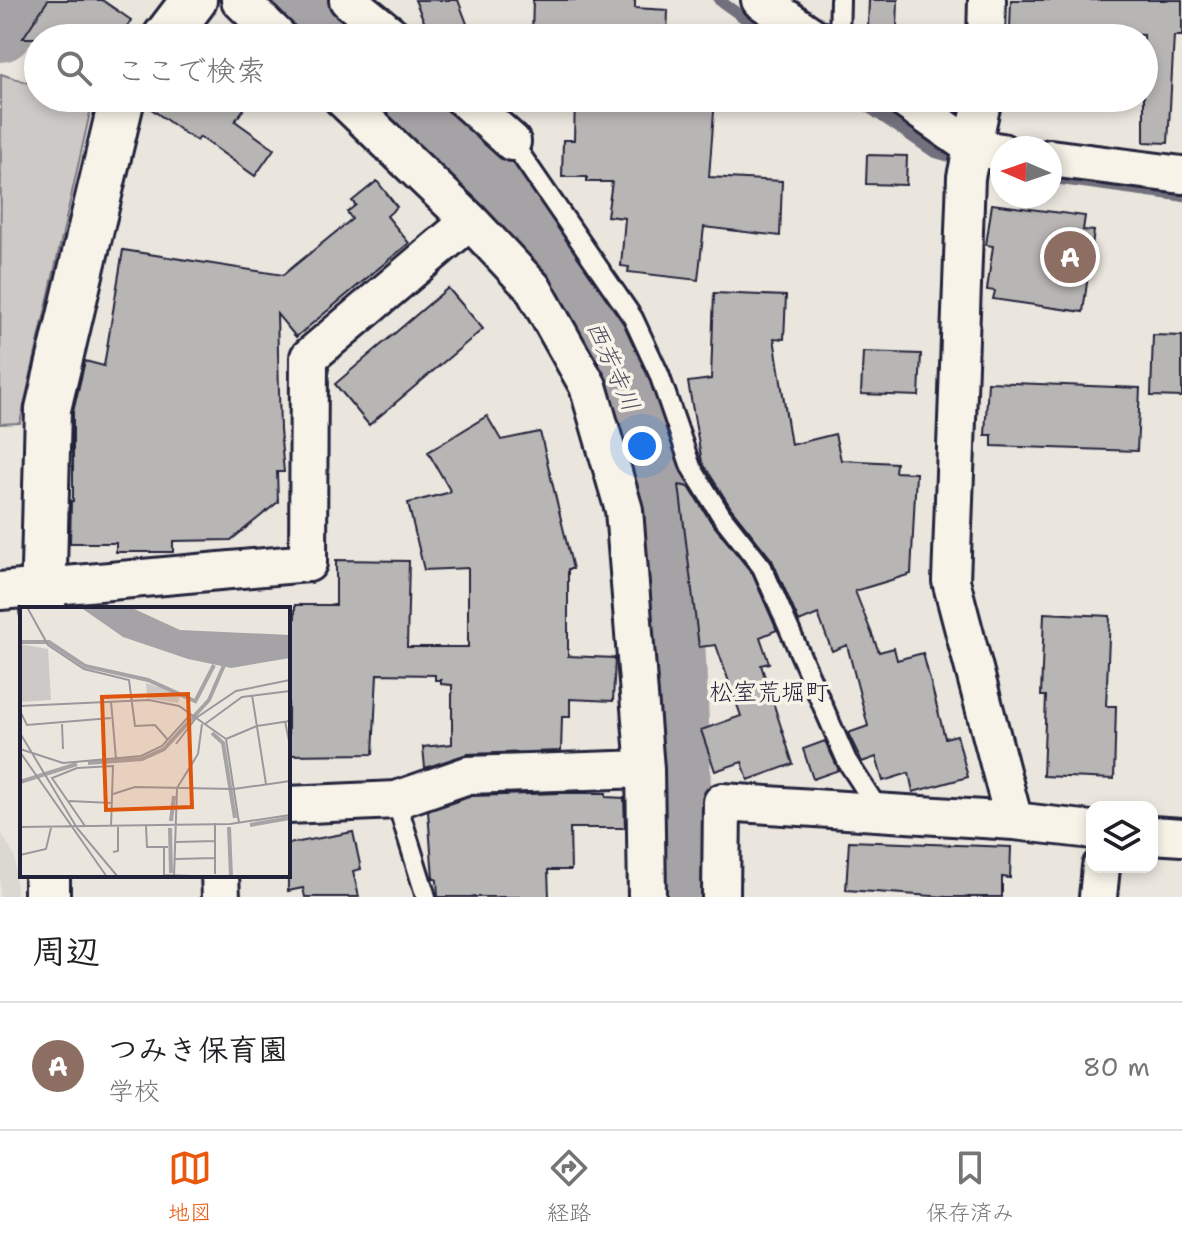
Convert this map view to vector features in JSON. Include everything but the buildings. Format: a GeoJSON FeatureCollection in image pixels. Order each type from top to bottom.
{"type":"FeatureCollection","features":[{"type":"Feature","properties":{"kind":"street"},"geometry":{"type":"LineString","coordinates":[[176,24],[194,0]]}},
{"type":"Feature","properties":{"kind":"street"},"geometry":{"type":"LineString","coordinates":[[240,0],[265,24]]}},
{"type":"Feature","properties":{"kind":"street"},"geometry":{"type":"LineString","coordinates":[[348,0],[378,24]]}},
{"type":"Feature","properties":{"kind":"street"},"geometry":{"type":"LineString","coordinates":[[760,0],[795,24]]}},
{"type":"Feature","properties":{"kind":"street"},"geometry":{"type":"LineString","coordinates":[[986,24],[987,0]]}},
{"type":"Feature","properties":{"kind":"street"},"geometry":{"type":"LineString","coordinates":[[119,112],[48,409],[28,595],[308,563],[309,357],[470,221]]}},
{"type":"Feature","properties":{"kind":"street"},"geometry":{"type":"LineString","coordinates":[[357,112],[470,221],[533,288],[588,386],[624,510],[645,769],[647,897]]}},
{"type":"Feature","properties":{"kind":"street"},"geometry":{"type":"LineString","coordinates":[[479,112],[512,142]]}},
{"type":"Feature","properties":{"kind":"street"},"geometry":{"type":"LineString","coordinates":[[919,112],[978,159]]}},
{"type":"Feature","properties":{"kind":"street"},"geometry":{"type":"LineString","coordinates":[[982,112],[951,581],[1014,821]]}},
{"type":"Feature","properties":{"kind":"street"},"geometry":{"type":"LineString","coordinates":[[1062,160],[1182,175]]}},
{"type":"Feature","properties":{"kind":"street"},"geometry":{"type":"LineString","coordinates":[[290,805],[396,800],[468,775],[645,769]]}},
{"type":"Feature","properties":{"kind":"street"},"geometry":{"type":"LineString","coordinates":[[721,897],[722,802],[1014,821],[1086,829]]}},
{"type":"Feature","properties":{"kind":"street"},"geometry":{"type":"LineString","coordinates":[[1158,835],[1182,837]]}},
{"type":"Feature","properties":{"kind":"street"},"geometry":{"type":"LineString","coordinates":[[1098,897],[1100,873]]}},
{"type":"Feature","properties":{"kind":"street"},"geometry":{"type":"LineString","coordinates":[[220,877],[221,897]]}},
{"type":"Feature","properties":{"kind":"lane"},"geometry":{"type":"LineString","coordinates":[[839,24],[840,0]]}},
{"type":"Feature","properties":{"kind":"lane"},"geometry":{"type":"LineString","coordinates":[[512,142],[633,318],[659,374],[691,467],[721,515],[762,567],[847,761],[880,812]]}},
{"type":"Feature","properties":{"kind":"lane"},"geometry":{"type":"LineString","coordinates":[[396,800],[426,897]]}},
{"type":"Feature","properties":{"kind":"shaded area"},"geometry":{"type":"Polygon","coordinates":[[[1,74],[24,81],[24,112],[90,112],[20,423],[0,424],[1,74]]]}},
{"type":"Feature","properties":{"kind":"shaded area"},"geometry":{"type":"Polygon","coordinates":[[[0,830],[15,857],[16,897],[0,897],[0,830]]]}},
{"type":"Feature","properties":{"kind":"waterway"},"geometry":{"type":"LineString","coordinates":[[0,28],[14,0]]}},
{"type":"Feature","properties":{"kind":"waterway","name":"西芳寺川"},"geometry":{"type":"LineString","coordinates":[[289,0],[314,24]]}},
{"type":"Feature","properties":{"kind":"waterway"},"geometry":{"type":"LineString","coordinates":[[719,0],[752,24]]}},
{"type":"Feature","properties":{"kind":"waterway","name":"西芳寺川"},"geometry":{"type":"LineString","coordinates":[[410,112],[510,210],[558,265],[603,332],[640,429],[660,499],[668,573],[679,897]]}},
{"type":"Feature","properties":{"kind":"waterway"},"geometry":{"type":"LineString","coordinates":[[875,112],[934,152],[990,168]]}},
{"type":"Feature","properties":{"kind":"waterway"},"geometry":{"type":"LineString","coordinates":[[1062,180],[1182,196]]}},
{"type":"Feature","properties":{"kind":"place","name":"つみき保育園"},"geometry":{"type":"Point","coordinates":[1070,257]}},
{"type":"Feature","properties":{"kind":"district","name":"松室荒堀町"},"geometry":{"type":"Point","coordinates":[769,692]}}]}
